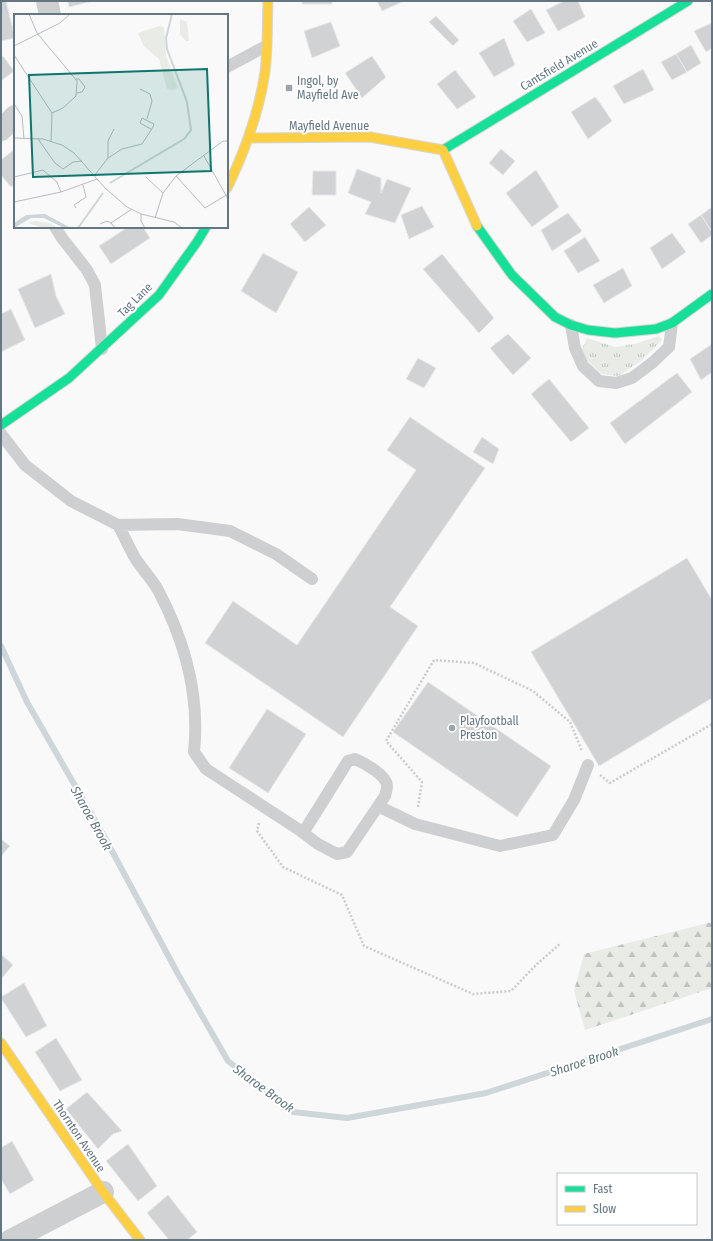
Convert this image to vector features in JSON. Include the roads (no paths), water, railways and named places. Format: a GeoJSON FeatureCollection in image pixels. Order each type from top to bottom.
{"type":"FeatureCollection","features":[{"type":"Feature","properties":{"kind":"street"},"geometry":{"type":"LineString","coordinates":[[47,1],[50,14]]}},
{"type":"Feature","properties":{"kind":"street"},"geometry":{"type":"LineString","coordinates":[[228,186],[248,138],[257,111],[264,79],[268,1]]}},
{"type":"Feature","properties":{"kind":"street","name":"Cantsfield Avenue"},"geometry":{"type":"LineString","coordinates":[[443,150],[688,1]]}},
{"type":"Feature","properties":{"kind":"street"},"geometry":{"type":"LineString","coordinates":[[1,130],[14,117]]}},
{"type":"Feature","properties":{"kind":"street","name":"Mayfield Avenue"},"geometry":{"type":"LineString","coordinates":[[248,138],[370,137],[443,150]]}},
{"type":"Feature","properties":{"kind":"street"},"geometry":{"type":"LineString","coordinates":[[443,150],[477,227],[512,275],[555,318],[571,326],[615,334],[656,329],[672,323],[712,294]]}},
{"type":"Feature","properties":{"kind":"street","name":"Tag Lane"},"geometry":{"type":"LineString","coordinates":[[1,425],[69,378],[159,295],[205,228]]}},
{"type":"Feature","properties":{"kind":"street","name":"Thornton Avenue"},"geometry":{"type":"LineString","coordinates":[[1,1043],[103,1192],[140,1240]]}},
{"type":"Feature","properties":{"kind":"street"},"geometry":{"type":"LineString","coordinates":[[11,1240],[103,1192]]}},
{"type":"Feature","properties":{"kind":"lane"},"geometry":{"type":"LineString","coordinates":[[228,66],[266,46]]}},
{"type":"Feature","properties":{"kind":"lane"},"geometry":{"type":"LineString","coordinates":[[56,228],[87,270],[95,286],[102,349]]}},
{"type":"Feature","properties":{"kind":"lane"},"geometry":{"type":"LineString","coordinates":[[571,326],[575,348],[583,366],[599,381],[616,383],[632,378],[652,363],[669,347],[672,323]]}},
{"type":"Feature","properties":{"kind":"lane"},"geometry":{"type":"LineString","coordinates":[[1,434],[25,464],[71,501],[118,525],[177,524],[230,531],[276,554],[312,579]]}},
{"type":"Feature","properties":{"kind":"lane"},"geometry":{"type":"LineString","coordinates":[[118,525],[136,558],[158,589],[175,624],[188,663],[195,705],[196,733],[194,752],[206,770],[318,844],[337,854],[347,852],[385,796],[387,785],[382,776],[355,758],[348,761],[303,833]]}},
{"type":"Feature","properties":{"kind":"lane"},"geometry":{"type":"LineString","coordinates":[[378,806],[415,824],[500,846],[553,835],[574,800],[588,765]]}},
{"type":"Feature","properties":{"kind":"waterway","name":"Sharoe Brook"},"geometry":{"type":"LineString","coordinates":[[1,646],[27,702],[105,838],[178,974],[228,1061],[293,1112],[347,1118],[486,1093],[712,1019]]}},
{"type":"Feature","properties":{"kind":"place","name":"Ingol, by Mayfield Ave"},"geometry":{"type":"Point","coordinates":[289,88]}},
{"type":"Feature","properties":{"kind":"place","name":"Playfootball Preston"},"geometry":{"type":"Point","coordinates":[452,728]}}]}
